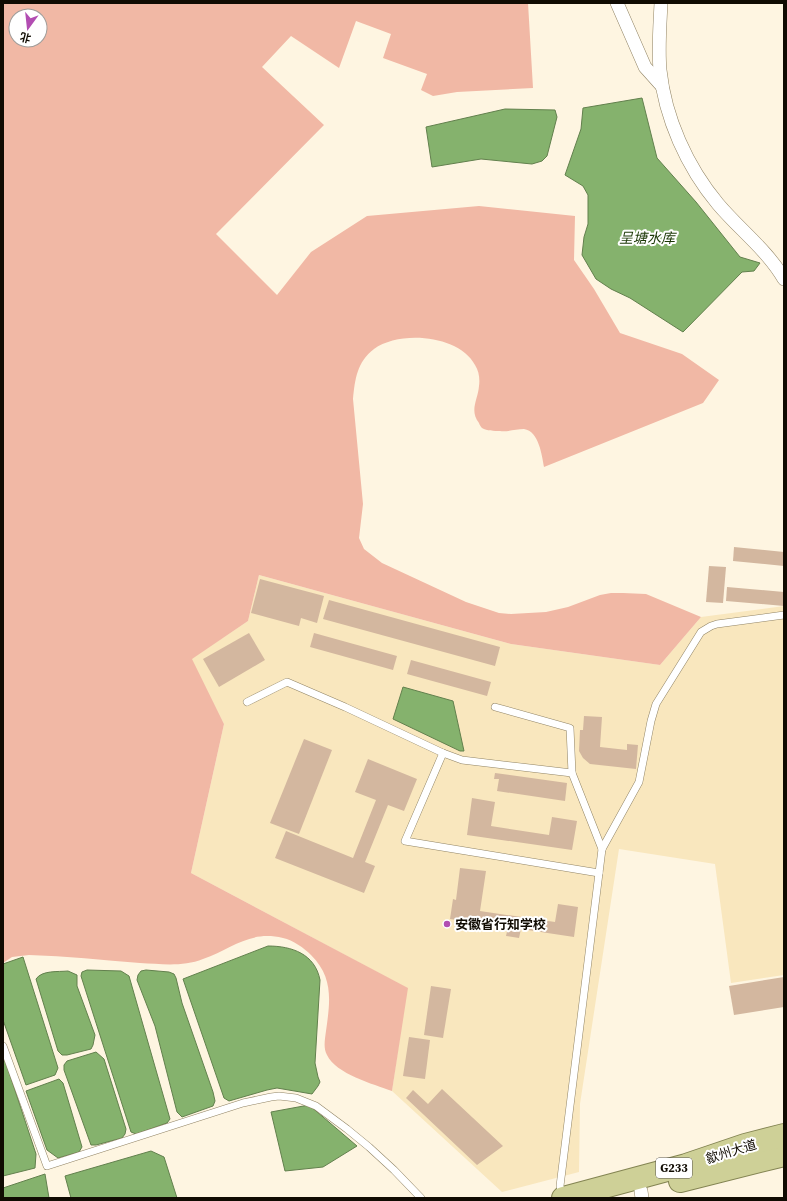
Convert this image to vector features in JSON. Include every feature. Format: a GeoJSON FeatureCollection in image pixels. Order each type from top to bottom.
{"type":"FeatureCollection","features":[{"type":"Feature","properties":{"kind":"highway","name":"歙州大道"},"geometry":{"type":"LineString","coordinates":[[563,1198],[686,1165],[784,1135]]}},
{"type":"Feature","properties":{"kind":"highway","name":"歙州大道"},"geometry":{"type":"LineString","coordinates":[[617,1198],[642,1195],[688,1178],[784,1156]]}},
{"type":"Feature","properties":{"kind":"street"},"geometry":{"type":"LineString","coordinates":[[617,3],[645,66],[662,86]]}},
{"type":"Feature","properties":{"kind":"street"},"geometry":{"type":"LineString","coordinates":[[661,3],[659,54],[662,86],[670,117],[677,135],[701,181],[717,203],[770,259],[784,279]]}},
{"type":"Feature","properties":{"kind":"lane"},"geometry":{"type":"LineString","coordinates":[[563,1198],[560,1186],[602,849],[640,782],[651,721],[656,704],[697,636],[701,632],[717,624],[784,615]]}},
{"type":"Feature","properties":{"kind":"lane"},"geometry":{"type":"LineString","coordinates":[[246,702],[287,682],[345,707],[443,754],[462,760],[572,773]]}},
{"type":"Feature","properties":{"kind":"lane"},"geometry":{"type":"LineString","coordinates":[[496,707],[570,728],[572,773],[602,849]]}},
{"type":"Feature","properties":{"kind":"lane"},"geometry":{"type":"LineString","coordinates":[[443,754],[404,841],[599,873]]}},
{"type":"Feature","properties":{"kind":"lane"},"geometry":{"type":"LineString","coordinates":[[3,1046],[47,1166],[243,1103],[270,1097],[288,1097],[306,1101],[330,1116],[394,1170],[421,1198]]}},
{"type":"Feature","properties":{"kind":"shaded area"},"geometry":{"type":"Polygon","coordinates":[[[3,3],[528,3],[533,88],[457,92],[433,96],[421,90],[427,74],[383,58],[391,34],[356,21],[339,68],[291,36],[262,67],[324,125],[216,234],[277,295],[311,252],[367,216],[479,206],[575,216],[574,260],[594,289],[620,333],[682,354],[719,380],[703,403],[544,467],[539,445],[533,434],[529,431],[524,429],[491,431],[482,428],[476,418],[474,409],[479,386],[479,375],[475,365],[467,355],[456,347],[443,342],[428,339],[398,339],[385,343],[368,354],[360,365],[356,378],[353,399],[363,504],[359,538],[364,549],[382,563],[466,602],[499,613],[511,614],[546,612],[568,607],[600,595],[623,593],[646,594],[701,617],[660,665],[511,644],[259,575],[248,621],[192,659],[224,724],[191,873],[408,988],[392,1091],[356,1078],[338,1068],[327,1055],[325,1040],[329,1010],[329,991],[324,972],[311,955],[287,939],[271,936],[250,938],[195,962],[180,964],[140,963],[29,955],[12,957],[3,963],[3,3]]]}},
{"type":"Feature","properties":{"kind":"shaded area","name":"安徽省行知学校"},"geometry":{"type":"Polygon","coordinates":[[[259,575],[511,644],[660,665],[701,617],[784,606],[784,975],[731,983],[715,864],[619,849],[580,1104],[579,1172],[502,1192],[392,1091],[407,988],[191,873],[224,724],[191,659],[248,621],[259,575]]]}},
{"type":"Feature","properties":{"kind":"water","name":"呈塘水库"},"geometry":{"type":"Polygon","coordinates":[[[642,98],[657,158],[696,202],[740,257],[760,263],[754,271],[742,272],[683,332],[630,298],[611,289],[596,279],[582,255],[584,237],[588,224],[588,195],[583,186],[565,175],[581,129],[583,108],[642,98]]]}},
{"type":"Feature","properties":{"kind":"water"},"geometry":{"type":"Polygon","coordinates":[[[505,109],[555,110],[557,117],[547,156],[542,161],[532,164],[481,159],[432,167],[426,127],[505,109]]]}},
{"type":"Feature","properties":{"kind":"water"},"geometry":{"type":"Polygon","coordinates":[[[403,687],[453,701],[464,751],[460,751],[393,719],[403,687]]]}},
{"type":"Feature","properties":{"kind":"water"},"geometry":{"type":"Polygon","coordinates":[[[268,946],[277,946],[301,953],[308,958],[317,971],[320,980],[315,1063],[320,1082],[312,1094],[277,1088],[229,1101],[224,1098],[183,979],[268,946]]]}},
{"type":"Feature","properties":{"kind":"water"},"geometry":{"type":"Polygon","coordinates":[[[23,957],[58,1068],[55,1075],[26,1085],[3,1020],[3,964],[23,957]]]}},
{"type":"Feature","properties":{"kind":"water"},"geometry":{"type":"Polygon","coordinates":[[[87,970],[121,971],[129,976],[170,1119],[167,1123],[136,1134],[131,1132],[81,976],[82,972],[87,970]]]}},
{"type":"Feature","properties":{"kind":"water"},"geometry":{"type":"Polygon","coordinates":[[[68,971],[77,975],[77,986],[95,1035],[91,1049],[62,1055],[58,1051],[36,979],[42,974],[46,973],[68,971]]]}},
{"type":"Feature","properties":{"kind":"water"},"geometry":{"type":"Polygon","coordinates":[[[141,971],[169,972],[174,974],[176,978],[182,1003],[213,1092],[215,1101],[213,1106],[182,1117],[177,1112],[155,1026],[137,980],[141,971]]]}},
{"type":"Feature","properties":{"kind":"water"},"geometry":{"type":"Polygon","coordinates":[[[96,1052],[104,1059],[126,1129],[122,1138],[91,1145],[64,1070],[64,1065],[67,1061],[96,1052]]]}},
{"type":"Feature","properties":{"kind":"water"},"geometry":{"type":"Polygon","coordinates":[[[3,1054],[36,1154],[35,1168],[3,1176],[3,1054]]]}},
{"type":"Feature","properties":{"kind":"water"},"geometry":{"type":"Polygon","coordinates":[[[59,1079],[63,1083],[82,1147],[79,1152],[58,1158],[47,1150],[26,1091],[59,1079]]]}},
{"type":"Feature","properties":{"kind":"water"},"geometry":{"type":"Polygon","coordinates":[[[309,1105],[357,1146],[323,1167],[285,1171],[271,1112],[309,1105]]]}},
{"type":"Feature","properties":{"kind":"water"},"geometry":{"type":"Polygon","coordinates":[[[151,1151],[164,1157],[177,1198],[71,1198],[65,1176],[151,1151]]]}},
{"type":"Feature","properties":{"kind":"water"},"geometry":{"type":"Polygon","coordinates":[[[45,1174],[49,1198],[3,1198],[3,1188],[45,1174]]]}},
{"type":"Feature","properties":{"kind":"building"},"geometry":{"type":"Polygon","coordinates":[[[734,547],[784,552],[784,566],[733,561],[734,547]]]}},
{"type":"Feature","properties":{"kind":"building"},"geometry":{"type":"Polygon","coordinates":[[[709,566],[726,567],[723,603],[706,602],[709,566]]]}},
{"type":"Feature","properties":{"kind":"building"},"geometry":{"type":"Polygon","coordinates":[[[260,579],[324,596],[317,623],[301,618],[299,626],[251,613],[260,579]]]}},
{"type":"Feature","properties":{"kind":"building"},"geometry":{"type":"Polygon","coordinates":[[[727,587],[784,592],[784,606],[726,601],[727,587]]]}},
{"type":"Feature","properties":{"kind":"building"},"geometry":{"type":"Polygon","coordinates":[[[329,600],[500,647],[495,666],[323,619],[329,600]]]}},
{"type":"Feature","properties":{"kind":"building"},"geometry":{"type":"Polygon","coordinates":[[[249,633],[265,660],[219,687],[203,659],[249,633]]]}},
{"type":"Feature","properties":{"kind":"building"},"geometry":{"type":"Polygon","coordinates":[[[314,633],[397,656],[393,670],[310,647],[314,633]]]}},
{"type":"Feature","properties":{"kind":"building"},"geometry":{"type":"Polygon","coordinates":[[[411,660],[491,682],[487,696],[407,674],[411,660]]]}},
{"type":"Feature","properties":{"kind":"building"},"geometry":{"type":"Polygon","coordinates":[[[584,716],[602,717],[600,747],[627,750],[627,744],[638,745],[636,769],[590,764],[583,758],[579,751],[580,730],[583,730],[584,716]]]}},
{"type":"Feature","properties":{"kind":"building"},"geometry":{"type":"Polygon","coordinates":[[[304,739],[332,750],[299,834],[270,823],[304,739]]]}},
{"type":"Feature","properties":{"kind":"building"},"geometry":{"type":"Polygon","coordinates":[[[368,759],[417,779],[404,811],[388,805],[365,862],[375,866],[364,893],[275,858],[286,831],[353,858],[376,800],[355,792],[368,759]]]}},
{"type":"Feature","properties":{"kind":"building"},"geometry":{"type":"Polygon","coordinates":[[[495,773],[567,783],[565,801],[497,791],[499,779],[494,779],[495,773]]]}},
{"type":"Feature","properties":{"kind":"building"},"geometry":{"type":"Polygon","coordinates":[[[472,798],[495,802],[491,826],[549,835],[552,817],[577,821],[572,850],[467,835],[472,798]]]}},
{"type":"Feature","properties":{"kind":"building"},"geometry":{"type":"Polygon","coordinates":[[[460,868],[486,871],[480,911],[555,922],[558,904],[578,907],[574,937],[521,929],[519,938],[506,936],[508,927],[450,919],[453,899],[456,900],[460,868]]]}},
{"type":"Feature","properties":{"kind":"building"},"geometry":{"type":"Polygon","coordinates":[[[784,977],[784,1007],[734,1015],[729,986],[784,977]]]}},
{"type":"Feature","properties":{"kind":"building"},"geometry":{"type":"Polygon","coordinates":[[[431,986],[451,989],[443,1038],[424,1035],[431,986]]]}},
{"type":"Feature","properties":{"kind":"building"},"geometry":{"type":"Polygon","coordinates":[[[409,1037],[430,1040],[425,1079],[403,1076],[409,1037]]]}},
{"type":"Feature","properties":{"kind":"building"},"geometry":{"type":"Polygon","coordinates":[[[442,1089],[503,1146],[477,1165],[406,1098],[413,1090],[428,1104],[442,1089]]]}},
{"type":"Feature","properties":{"kind":"place","name":"安徽省行知学校"},"geometry":{"type":"Point","coordinates":[447,924]}}]}
